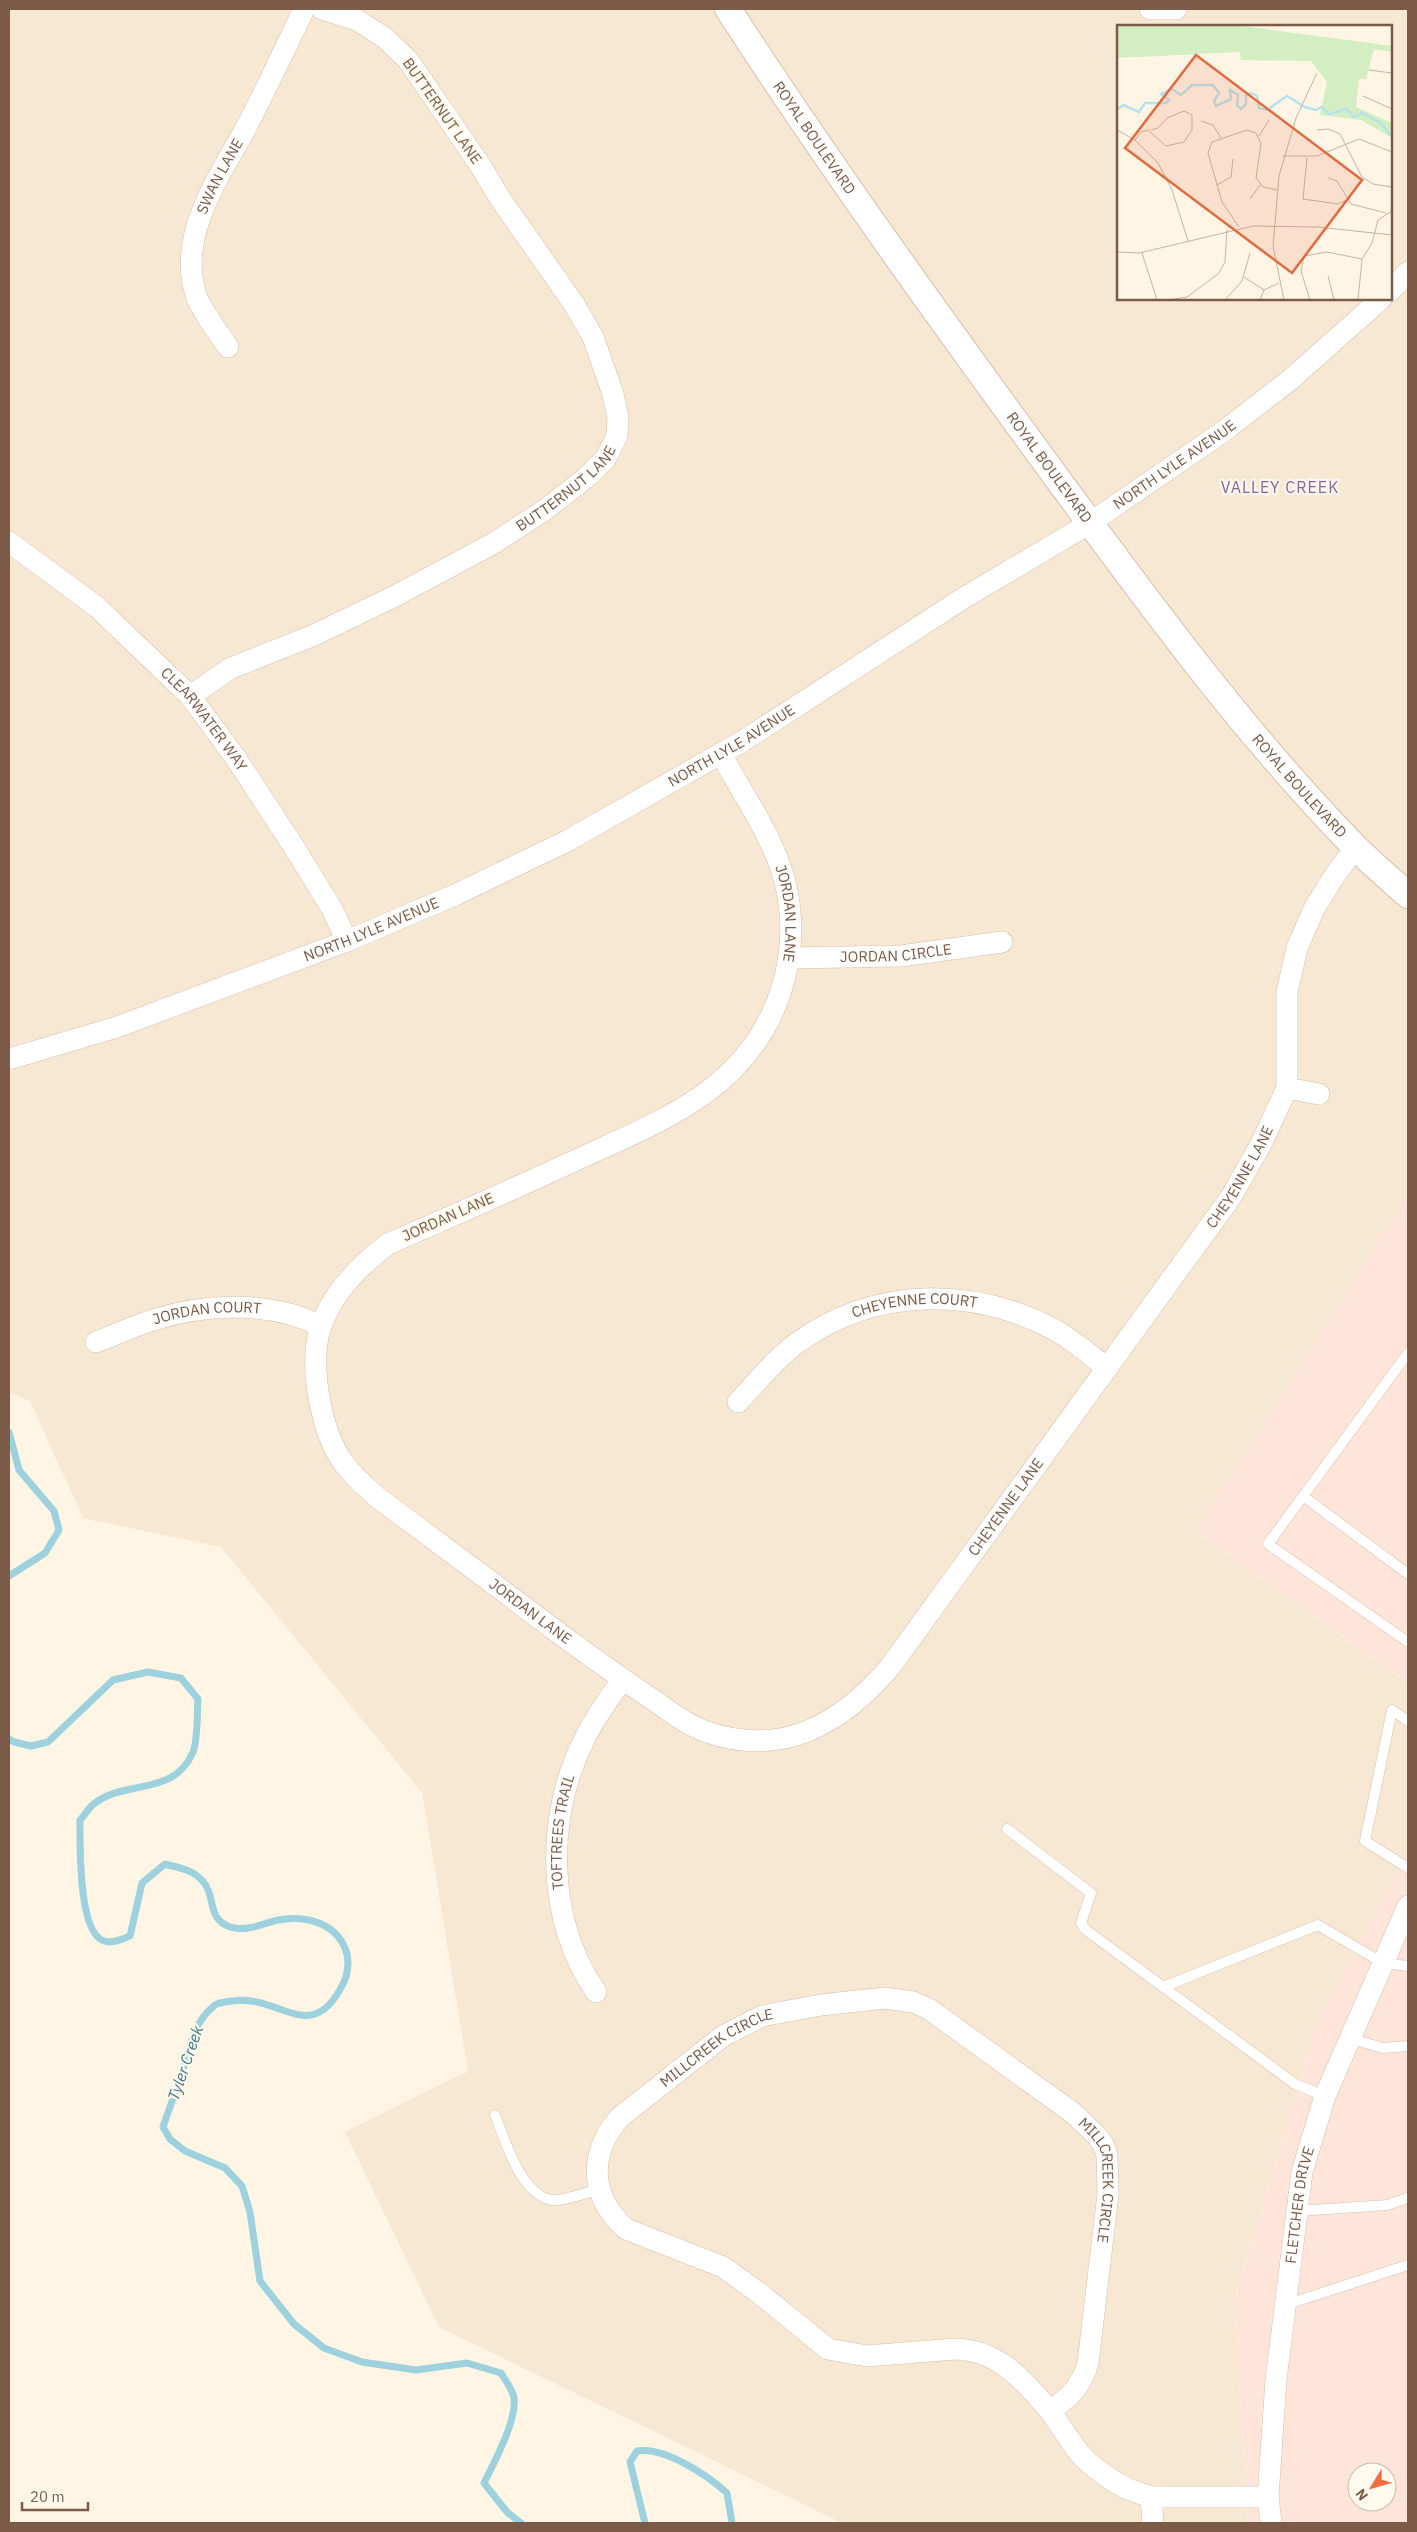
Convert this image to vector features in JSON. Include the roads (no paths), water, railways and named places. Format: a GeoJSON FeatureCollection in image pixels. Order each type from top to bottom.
{"type":"FeatureCollection","features":[{"type":"Feature","properties":{"kind":"street","name":"SWAN LANE"},"geometry":{"type":"LineString","coordinates":[[228,348],[196,296],[191,267],[193,237],[220,171],[248,124],[304,9]]}},
{"type":"Feature","properties":{"kind":"street","name":"BUTTERNUT LANE"},"geometry":{"type":"LineString","coordinates":[[190,696],[231,668],[312,636],[395,596],[494,543],[546,509],[587,477],[606,458],[617,436],[618,418],[593,337],[574,304],[501,200],[480,165],[408,60],[385,38],[357,20],[322,9]]}},
{"type":"Feature","properties":{"kind":"street","name":"ROYAL BOULEVARD"},"geometry":{"type":"LineString","coordinates":[[728,9],[805,126],[922,293],[1090,523],[1247,726],[1355,848],[1408,895]]}},
{"type":"Feature","properties":{"kind":"street"},"geometry":{"type":"LineString","coordinates":[[1152,15],[1176,9]]}},
{"type":"Feature","properties":{"kind":"street"},"geometry":{"type":"LineString","coordinates":[[1392,289],[1408,272]]}},
{"type":"Feature","properties":{"kind":"street","name":"NORTH LYLE AVENUE"},"geometry":{"type":"LineString","coordinates":[[9,1059],[118,1027],[346,941],[457,894],[567,841],[721,754],[962,599],[1090,523],[1232,425],[1291,379],[1380,300]]}},
{"type":"Feature","properties":{"kind":"street","name":"CLEARWATER WAY"},"geometry":{"type":"LineString","coordinates":[[9,542],[97,607],[190,696],[235,757],[294,846],[332,909],[346,941]]}},
{"type":"Feature","properties":{"kind":"street","name":"JORDAN LANE"},"geometry":{"type":"LineString","coordinates":[[622,1680],[377,1497],[352,1474],[344,1464],[325,1423],[318,1372],[318,1346],[321,1326],[342,1287],[355,1272],[388,1244],[663,1120],[691,1105],[740,1065],[758,1042],[774,1009],[790,958],[790,917],[785,882],[763,829],[721,754]]}},
{"type":"Feature","properties":{"kind":"street","name":"CHEYENNE LANE"},"geometry":{"type":"LineString","coordinates":[[622,1680],[684,1721],[706,1732],[743,1739],[761,1740],[802,1734],[827,1723],[848,1710],[868,1693],[890,1667],[1231,1197],[1261,1144],[1287,1088],[1288,992],[1297,948],[1314,909],[1335,875],[1355,848]]}},
{"type":"Feature","properties":{"kind":"street","name":"JORDAN CIRCLE"},"geometry":{"type":"LineString","coordinates":[[790,958],[901,956],[1002,942]]}},
{"type":"Feature","properties":{"kind":"street"},"geometry":{"type":"LineString","coordinates":[[1287,1088],[1319,1094]]}},
{"type":"Feature","properties":{"kind":"street","name":"CHEYENNE COURT"},"geometry":{"type":"LineString","coordinates":[[738,1402],[779,1358],[813,1332],[843,1317],[873,1306],[930,1298],[981,1302],[1019,1313],[1056,1331],[1107,1368]]}},
{"type":"Feature","properties":{"kind":"street","name":"JORDAN COURT"},"geometry":{"type":"LineString","coordinates":[[96,1342],[153,1320],[217,1307],[285,1313],[321,1326]]}},
{"type":"Feature","properties":{"kind":"street","name":"TOFTREES TRAIL"},"geometry":{"type":"LineString","coordinates":[[596,1992],[572,1951],[558,1886],[556,1844],[563,1799],[584,1740],[594,1719],[622,1680]]}},
{"type":"Feature","properties":{"kind":"street","name":"FLETCHER DRIVE"},"geometry":{"type":"LineString","coordinates":[[1271,2523],[1268,2497],[1276,2380],[1302,2172],[1325,2096],[1352,2039],[1408,1906]]}},
{"type":"Feature","properties":{"kind":"street","name":"MILLCREEK CIRCLE"},"geometry":{"type":"LineString","coordinates":[[1050,2412],[1078,2389],[1088,2363],[1108,2194],[1106,2155],[1103,2144],[1073,2114],[928,2009],[907,2000],[885,1998],[790,2010],[762,2016],[723,2036],[619,2118],[606,2136],[598,2157],[600,2189],[611,2213],[626,2229],[723,2267],[759,2293],[828,2349],[866,2356],[955,2349],[984,2353],[1019,2375],[1050,2412],[1079,2453],[1110,2479],[1151,2497],[1268,2497]]}},
{"type":"Feature","properties":{"kind":"street"},"geometry":{"type":"LineString","coordinates":[[1151,2497],[1153,2523]]}},
{"type":"Feature","properties":{"kind":"lane"},"geometry":{"type":"LineString","coordinates":[[1408,1353],[1268,1544],[1408,1642]]}},
{"type":"Feature","properties":{"kind":"lane"},"geometry":{"type":"LineString","coordinates":[[1303,1496],[1408,1574]]}},
{"type":"Feature","properties":{"kind":"lane"},"geometry":{"type":"LineString","coordinates":[[1408,1721],[1392,1710],[1365,1841],[1408,1868]]}},
{"type":"Feature","properties":{"kind":"lane"},"geometry":{"type":"LineString","coordinates":[[1007,1830],[1091,1894],[1081,1923],[1086,1930],[1296,2084],[1325,2096]]}},
{"type":"Feature","properties":{"kind":"lane"},"geometry":{"type":"LineString","coordinates":[[1163,1986],[1318,1925],[1383,1963],[1408,1966]]}},
{"type":"Feature","properties":{"kind":"lane"},"geometry":{"type":"LineString","coordinates":[[1352,2039],[1383,2048],[1408,2046]]}},
{"type":"Feature","properties":{"kind":"lane"},"geometry":{"type":"LineString","coordinates":[[495,2115],[515,2165],[534,2192],[556,2200],[600,2189]]}},
{"type":"Feature","properties":{"kind":"lane"},"geometry":{"type":"LineString","coordinates":[[1298,2212],[1387,2205],[1408,2198]]}},
{"type":"Feature","properties":{"kind":"lane"},"geometry":{"type":"LineString","coordinates":[[1285,2305],[1408,2265]]}},
{"type":"Feature","properties":{"kind":"waterway","name":"Tyler Creek"},"geometry":{"type":"LineString","coordinates":[[9,1432],[19,1470],[54,1511],[59,1530],[45,1553],[9,1576]]}},
{"type":"Feature","properties":{"kind":"waterway","name":"Tyler Creek"},"geometry":{"type":"LineString","coordinates":[[9,1739],[31,1746],[48,1742],[113,1680],[148,1672],[181,1678],[198,1699],[195,1747],[185,1766],[174,1776],[162,1782],[107,1796],[93,1805],[80,1820],[82,1886],[89,1922],[96,1934],[104,1941],[117,1941],[130,1936],[142,1883],[165,1864],[187,1870],[201,1879],[208,1890],[218,1919],[230,1927],[242,1929],[288,1919],[308,1920],[326,1926],[334,1932],[345,1948],[348,1966],[343,1984],[331,2003],[319,2013],[293,2014],[265,2004],[249,2001],[232,2001],[214,2006],[196,2029],[163,2127],[170,2139],[185,2151],[225,2168],[242,2186],[250,2212],[260,2281],[294,2324],[324,2348],[362,2362],[416,2370],[467,2363],[501,2373],[512,2392],[514,2407],[504,2441],[484,2483],[507,2512],[521,2523]]}},
{"type":"Feature","properties":{"kind":"waterway","name":"Tyler Creek"},"geometry":{"type":"LineString","coordinates":[[645,2523],[630,2462],[637,2451],[660,2453],[697,2470],[727,2493],[732,2523]]}},
{"type":"Feature","properties":{"kind":"district","name":"VALLEY CREEK"},"geometry":{"type":"Point","coordinates":[1280,487]}}]}
